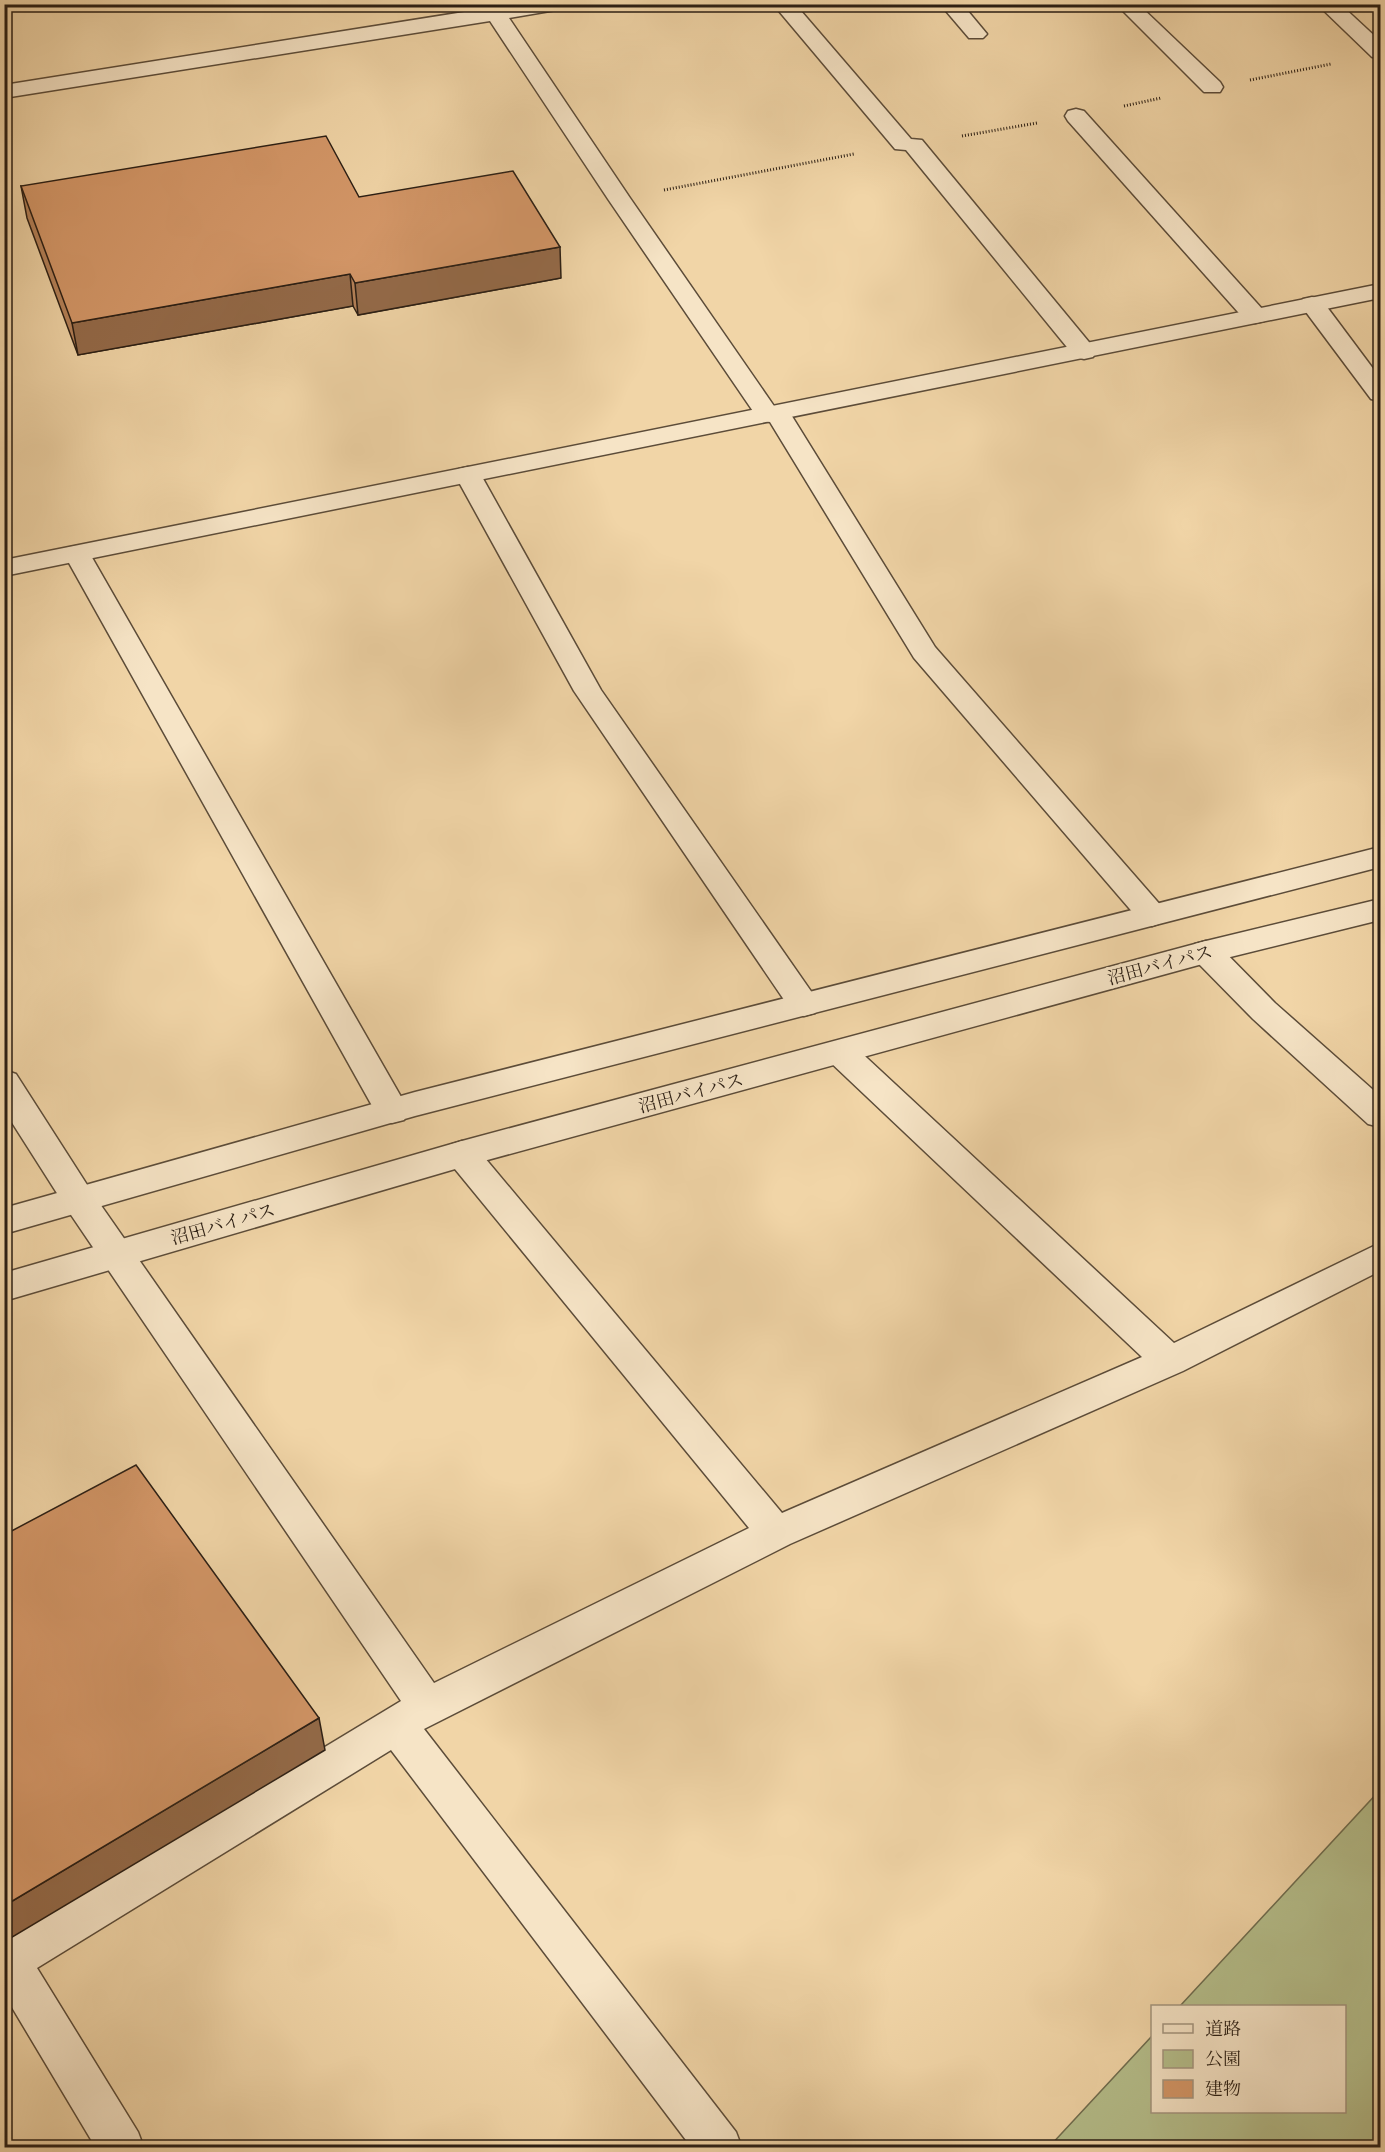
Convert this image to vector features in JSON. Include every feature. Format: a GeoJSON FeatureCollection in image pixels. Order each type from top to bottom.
{"type":"FeatureCollection","features":[{"type":"Feature","properties":{"kind":"street"},"geometry":{"type":"LineString","coordinates":[[397,4],[413,28]]}},
{"type":"Feature","properties":{"kind":"street"},"geometry":{"type":"LineString","coordinates":[[4,92],[556,4]]}},
{"type":"Feature","properties":{"kind":"street"},"geometry":{"type":"LineString","coordinates":[[783,4],[908,144],[1084,352]]}},
{"type":"Feature","properties":{"kind":"street"},"geometry":{"type":"LineString","coordinates":[[950,4],[976,34]]}},
{"type":"Feature","properties":{"kind":"street"},"geometry":{"type":"LineString","coordinates":[[1126,4],[1212,87]]}},
{"type":"Feature","properties":{"kind":"street"},"geometry":{"type":"LineString","coordinates":[[1328,4],[1380,52]]}},
{"type":"Feature","properties":{"kind":"street"},"geometry":{"type":"LineString","coordinates":[[508,10],[619,199],[773,414],[924,652],[1152,915]]}},
{"type":"Feature","properties":{"kind":"street"},"geometry":{"type":"LineString","coordinates":[[1076,116],[1255,316]]}},
{"type":"Feature","properties":{"kind":"street"},"geometry":{"type":"LineString","coordinates":[[4,568],[1380,291]]}},
{"type":"Feature","properties":{"kind":"street"},"geometry":{"type":"LineString","coordinates":[[1312,304],[1380,394]]}},
{"type":"Feature","properties":{"kind":"street"},"geometry":{"type":"LineString","coordinates":[[468,475],[588,692],[804,1005]]}},
{"type":"Feature","properties":{"kind":"street"},"geometry":{"type":"LineString","coordinates":[[77,554],[392,1111]]}},
{"type":"Feature","properties":{"kind":"street"},"geometry":{"type":"LineString","coordinates":[[4,1221],[392,1111],[1380,857]]}},
{"type":"Feature","properties":{"kind":"street","name":"沼田バイパス"},"geometry":{"type":"LineString","coordinates":[[4,1287],[462,1154],[841,1053],[1206,952],[1380,910]]}},
{"type":"Feature","properties":{"kind":"street"},"geometry":{"type":"LineString","coordinates":[[1206,952],[1264,1011],[1380,1115]]}},
{"type":"Feature","properties":{"kind":"street"},"geometry":{"type":"LineString","coordinates":[[841,1053],[1170,1360]]}},
{"type":"Feature","properties":{"kind":"street"},"geometry":{"type":"LineString","coordinates":[[4,1082],[79,1200],[117,1254],[411,1716],[720,2148]]}},
{"type":"Feature","properties":{"kind":"street"},"geometry":{"type":"LineString","coordinates":[[462,1154],[776,1533]]}},
{"type":"Feature","properties":{"kind":"street"},"geometry":{"type":"LineString","coordinates":[[122,2148],[7,1964],[411,1716],[776,1533],[1170,1360],[1380,1256]]}},
{"type":"Feature","properties":{"kind":"path"},"geometry":{"type":"LineString","coordinates":[[619,199],[908,144],[1076,116],[1335,63]]}},
{"type":"Feature","properties":{"kind":"green space"},"geometry":{"type":"Polygon","coordinates":[[[1380,1790],[1380,2147],[1049,2147],[1151,2037],[1151,2113],[1346,2113],[1346,2005],[1181,2005],[1380,1790]]]}},
{"type":"Feature","properties":{"kind":"building"},"geometry":{"type":"Polygon","coordinates":[[[326,136],[359,197],[513,171],[560,247],[355,283],[350,274],[72,323],[21,186],[326,136]]]}},
{"type":"Feature","properties":{"kind":"building"},"geometry":{"type":"Polygon","coordinates":[[[136,1465],[319,1718],[4,1906],[4,1535],[136,1465]]]}}]}
